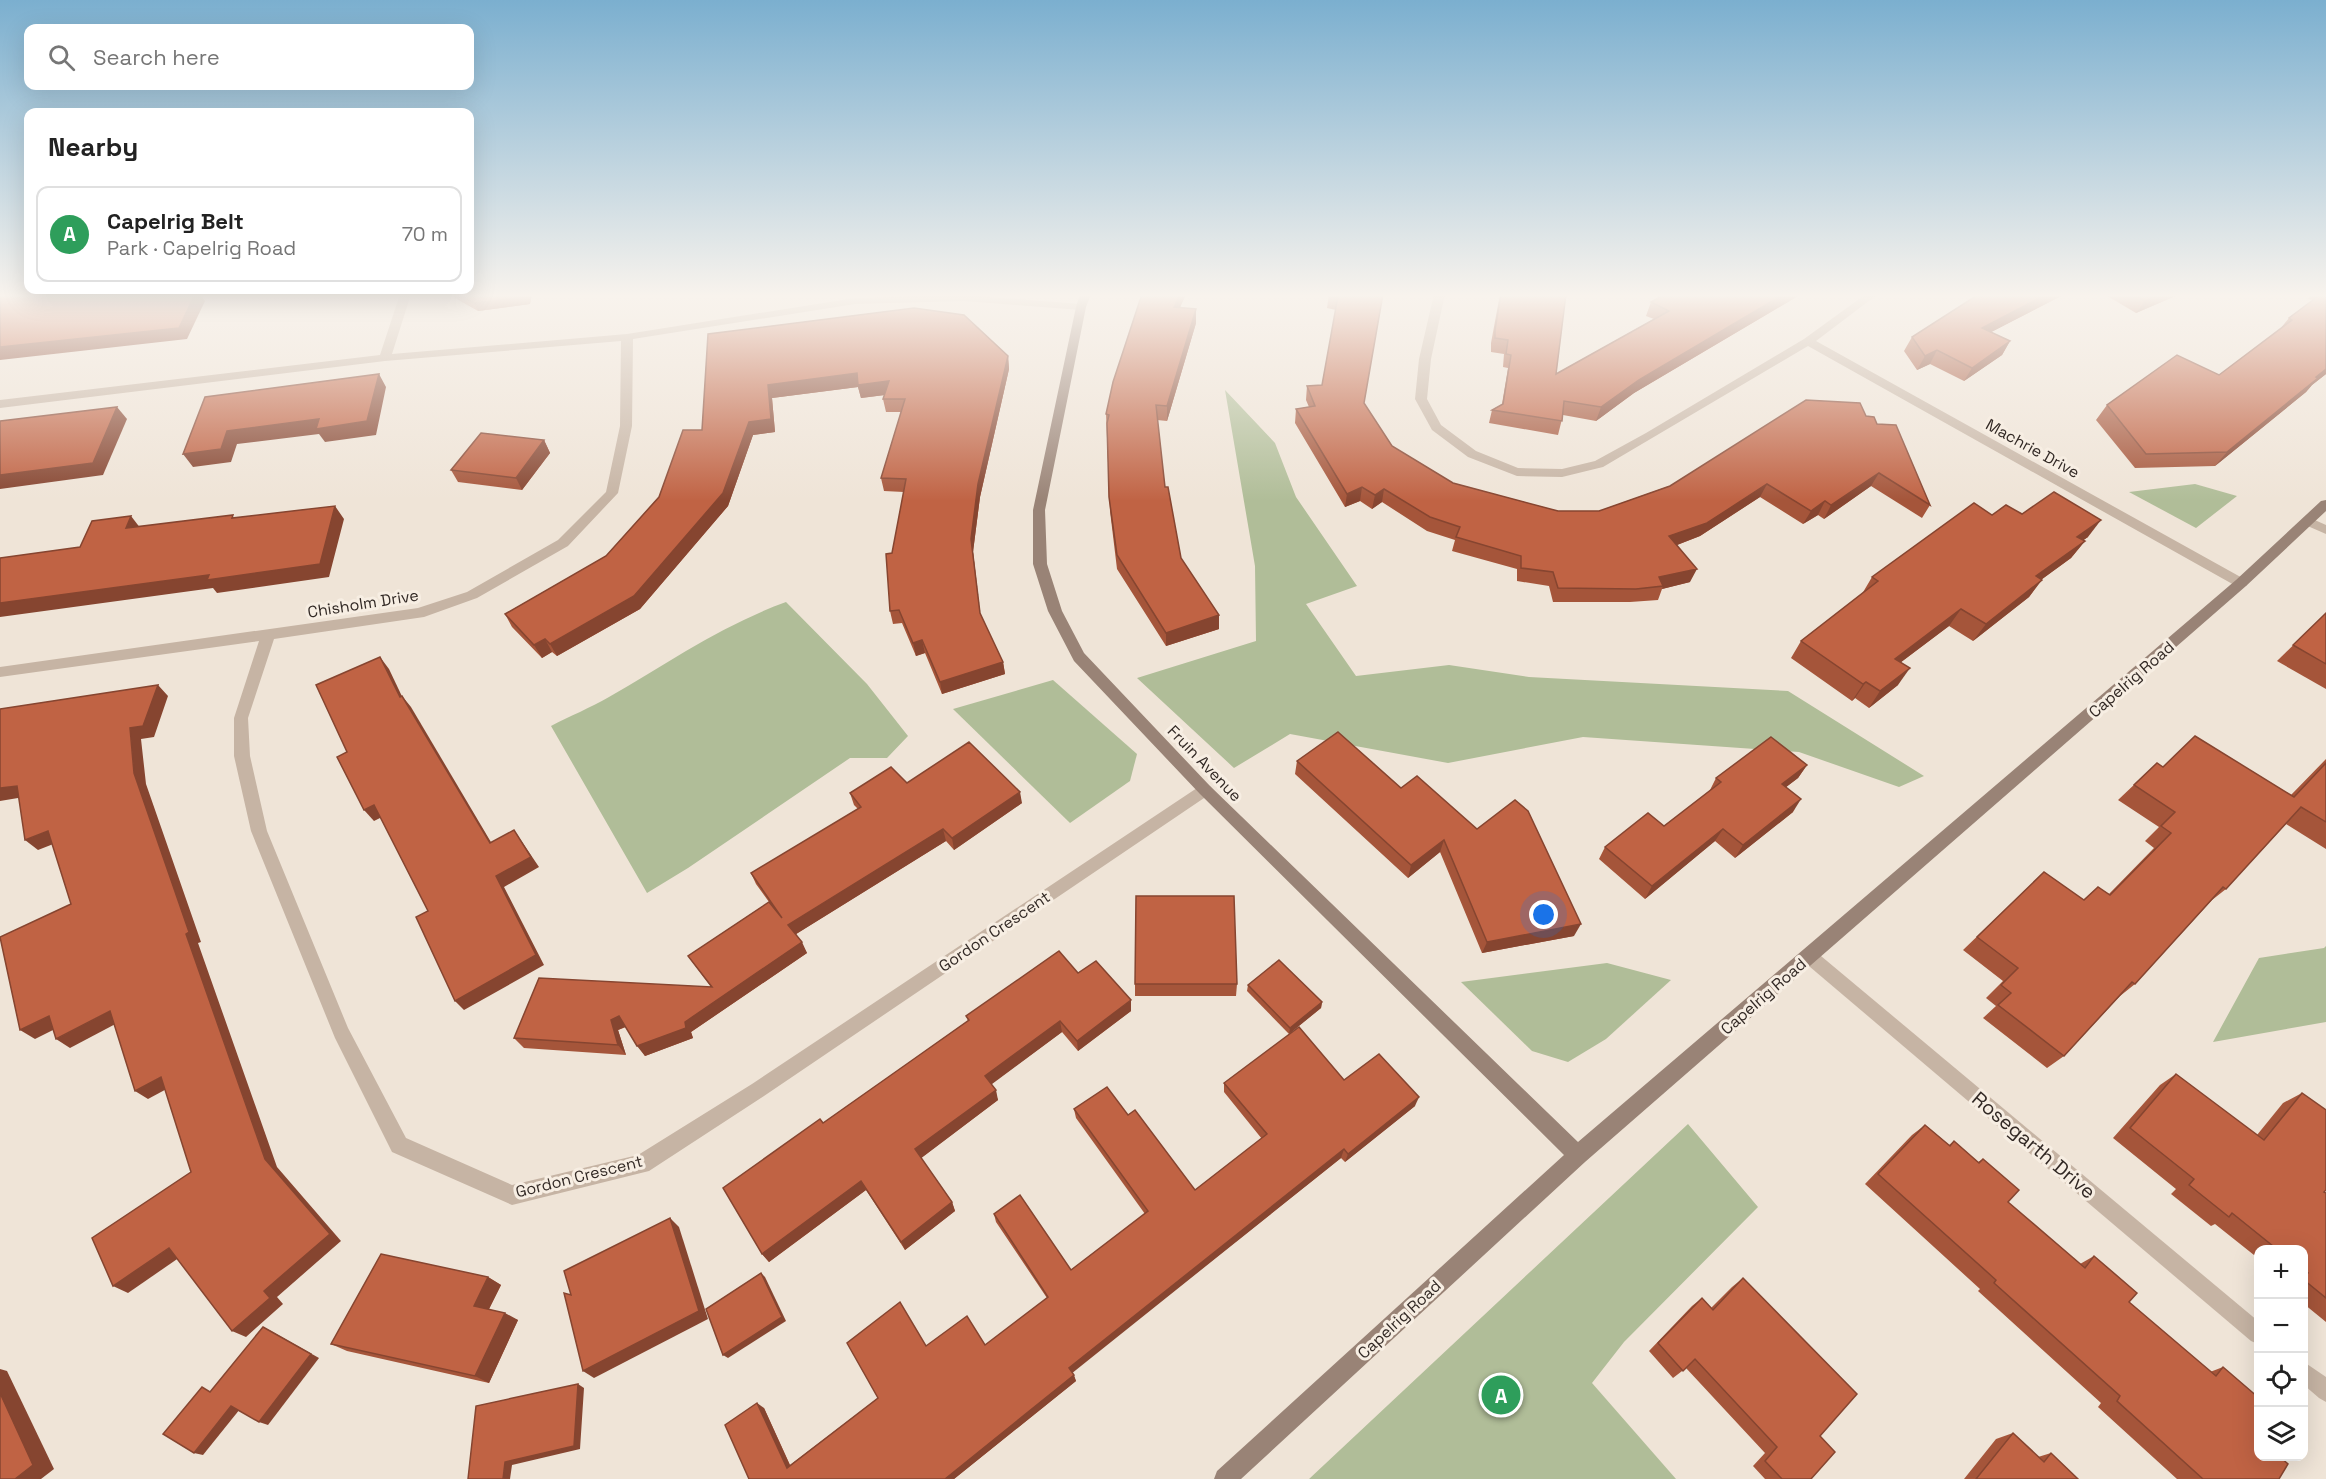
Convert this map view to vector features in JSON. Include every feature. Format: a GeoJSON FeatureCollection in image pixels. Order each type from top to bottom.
{"type":"FeatureCollection","features":[{"type":"Feature","properties":{"kind":"street"},"geometry":{"type":"LineString","coordinates":[[0,404],[343,363]]}},
{"type":"Feature","properties":{"kind":"street","name":"Chisholm Drive"},"geometry":{"type":"LineString","coordinates":[[0,672],[268,633],[419,614],[471,595],[562,543],[612,493],[626,426],[627,363]]}},
{"type":"Feature","properties":{"kind":"street","name":"Fruin Avenue"},"geometry":{"type":"LineString","coordinates":[[1070,363],[1038,510],[1040,564],[1055,611],[1079,657],[1205,790],[1578,1155]]}},
{"type":"Feature","properties":{"kind":"street"},"geometry":{"type":"LineString","coordinates":[[1425,363],[1421,399],[1436,427],[1472,454],[1517,472],[1562,473],[1599,464],[1771,363]]}},
{"type":"Feature","properties":{"kind":"street","name":"Machrie Drive"},"geometry":{"type":"LineString","coordinates":[[1847,363],[2241,584]]}},
{"type":"Feature","properties":{"kind":"street","name":"Capelrig Road"},"geometry":{"type":"LineString","coordinates":[[1225,1479],[1578,1155],[2241,584],[2326,504]]}},
{"type":"Feature","properties":{"kind":"street"},"geometry":{"type":"LineString","coordinates":[[2308,521],[2326,530]]}},
{"type":"Feature","properties":{"kind":"street","name":"Gordon Crescent"},"geometry":{"type":"LineString","coordinates":[[268,633],[241,718],[242,756],[259,831],[341,1032],[399,1145],[512,1195],[642,1164],[758,1090],[1205,790]]}},
{"type":"Feature","properties":{"kind":"street","name":"Rosegarth Drive"},"geometry":{"type":"LineString","coordinates":[[1809,956],[2254,1330]]}},
{"type":"Feature","properties":{"kind":"street"},"geometry":{"type":"LineString","coordinates":[[2308,1375],[2326,1391]]}},
{"type":"Feature","properties":{"kind":"green space"},"geometry":{"type":"Polygon","coordinates":[[[1225,390],[1275,443],[1296,497],[1357,586],[1306,604],[1356,676],[1449,665],[1529,677],[1788,691],[1924,776],[1899,787],[1799,752],[1583,737],[1448,763],[1290,734],[1234,768],[1137,678],[1256,641],[1255,566],[1225,390]]]}},
{"type":"Feature","properties":{"kind":"green space"},"geometry":{"type":"Polygon","coordinates":[[[2195,484],[2237,496],[2196,528],[2129,492],[2195,484]]]}},
{"type":"Feature","properties":{"kind":"green space"},"geometry":{"type":"Polygon","coordinates":[[[786,602],[867,684],[908,736],[887,758],[850,758],[688,868],[647,893],[551,726],[595,705],[717,633],[786,602]]]}},
{"type":"Feature","properties":{"kind":"green space"},"geometry":{"type":"Polygon","coordinates":[[[1053,680],[1137,754],[1130,781],[1070,823],[953,709],[1053,680]]]}},
{"type":"Feature","properties":{"kind":"green space"},"geometry":{"type":"Polygon","coordinates":[[[2326,946],[2326,1022],[2213,1042],[2259,958],[2326,946]]]}},
{"type":"Feature","properties":{"kind":"green space"},"geometry":{"type":"Polygon","coordinates":[[[1607,963],[1671,980],[1606,1039],[1568,1062],[1532,1051],[1461,982],[1607,963]]]}},
{"type":"Feature","properties":{"kind":"green space"},"geometry":{"type":"Polygon","coordinates":[[[1688,1124],[1758,1207],[1624,1342],[1592,1383],[1676,1479],[1309,1479],[1688,1124]]]}},
{"type":"Feature","properties":{"kind":"building"},"geometry":{"type":"Polygon","coordinates":[[[706,363],[1006,363],[978,484],[971,539],[980,613],[1003,662],[940,682],[922,640],[913,643],[899,610],[890,611],[886,554],[892,553],[906,479],[881,478],[905,399],[883,399],[889,381],[858,385],[857,373],[768,385],[771,419],[749,422],[723,493],[634,596],[550,644],[545,639],[534,645],[505,614],[606,556],[659,497],[683,430],[702,430],[706,363]]]}},
{"type":"Feature","properties":{"kind":"building"},"geometry":{"type":"Polygon","coordinates":[[[1119,363],[1180,363],[1167,406],[1156,405],[1165,487],[1168,487],[1181,558],[1219,615],[1166,633],[1117,555],[1109,497],[1107,423],[1109,415],[1106,414],[1119,363]]]}},
{"type":"Feature","properties":{"kind":"building"},"geometry":{"type":"Polygon","coordinates":[[[1326,363],[1371,363],[1364,403],[1392,446],[1453,483],[1558,511],[1599,511],[1670,486],[1806,400],[1860,403],[1866,416],[1874,417],[1877,424],[1896,425],[1930,505],[1879,473],[1831,505],[1825,501],[1811,511],[1767,484],[1707,523],[1669,536],[1697,569],[1659,577],[1663,586],[1636,589],[1558,588],[1553,572],[1521,568],[1521,556],[1456,537],[1460,527],[1430,517],[1384,489],[1375,495],[1362,487],[1347,494],[1296,409],[1315,406],[1307,386],[1322,385],[1326,363]]]}},
{"type":"Feature","properties":{"kind":"building"},"geometry":{"type":"Polygon","coordinates":[[[1510,363],[1557,363],[1556,374],[1576,363],[1668,363],[1601,407],[1564,401],[1562,421],[1492,410],[1503,404],[1510,363]]]}},
{"type":"Feature","properties":{"kind":"building"},"geometry":{"type":"Polygon","coordinates":[[[1962,363],[1979,363],[1972,368],[1962,363]]]}},
{"type":"Feature","properties":{"kind":"building"},"geometry":{"type":"Polygon","coordinates":[[[2166,363],[2194,363],[2219,375],[2235,363],[2326,363],[2326,369],[2316,377],[2318,378],[2227,452],[2146,454],[2107,405],[2166,363]]]}},
{"type":"Feature","properties":{"kind":"building"},"geometry":{"type":"Polygon","coordinates":[[[379,374],[367,421],[316,429],[319,419],[227,431],[221,449],[183,454],[205,397],[379,374]]]}},
{"type":"Feature","properties":{"kind":"building"},"geometry":{"type":"Polygon","coordinates":[[[117,407],[93,463],[0,475],[0,421],[117,407]]]}},
{"type":"Feature","properties":{"kind":"building"},"geometry":{"type":"Polygon","coordinates":[[[481,433],[544,440],[516,478],[451,470],[481,433]]]}},
{"type":"Feature","properties":{"kind":"building"},"geometry":{"type":"Polygon","coordinates":[[[2054,492],[2101,520],[2077,537],[2085,541],[2036,576],[2042,580],[1986,624],[1961,609],[1895,659],[1910,668],[1880,691],[1866,682],[1863,684],[1801,641],[1878,581],[1872,577],[1974,503],[1992,515],[2006,505],[2022,514],[2054,492]]]}},
{"type":"Feature","properties":{"kind":"building"},"geometry":{"type":"Polygon","coordinates":[[[335,506],[320,564],[207,580],[209,575],[0,603],[0,558],[80,547],[92,521],[131,516],[126,528],[335,506]]]}},
{"type":"Feature","properties":{"kind":"building"},"geometry":{"type":"Polygon","coordinates":[[[2326,613],[2326,664],[2293,645],[2326,613]]]}},
{"type":"Feature","properties":{"kind":"building"},"geometry":{"type":"Polygon","coordinates":[[[380,657],[400,697],[402,696],[490,843],[514,830],[531,857],[496,876],[536,955],[455,1001],[416,917],[428,911],[374,805],[364,810],[337,757],[347,752],[316,685],[380,657]]]}},
{"type":"Feature","properties":{"kind":"building"},"geometry":{"type":"Polygon","coordinates":[[[158,685],[143,726],[130,728],[134,773],[189,932],[186,934],[265,1159],[330,1234],[264,1291],[270,1298],[232,1331],[169,1248],[113,1286],[92,1238],[191,1172],[161,1077],[135,1091],[110,1011],[56,1039],[49,1016],[20,1030],[0,937],[71,904],[48,831],[25,840],[17,786],[0,788],[0,709],[158,685]]]}},
{"type":"Feature","properties":{"kind":"building"},"geometry":{"type":"Polygon","coordinates":[[[1338,732],[1401,788],[1417,776],[1477,829],[1515,800],[1528,811],[1581,924],[1487,942],[1444,840],[1411,865],[1297,761],[1338,732]]]}},
{"type":"Feature","properties":{"kind":"building"},"geometry":{"type":"Polygon","coordinates":[[[2195,736],[2294,797],[2326,763],[2326,822],[2301,807],[2226,889],[2223,887],[2135,984],[2132,982],[2064,1056],[1998,1005],[2011,993],[2001,985],[2018,968],[1977,937],[2044,872],[2084,900],[2098,887],[2110,895],[2171,833],[2161,826],[2175,812],[2134,785],[2157,763],[2163,767],[2195,736]]]}},
{"type":"Feature","properties":{"kind":"building"},"geometry":{"type":"Polygon","coordinates":[[[1771,737],[1807,765],[1782,784],[1801,799],[1743,845],[1723,829],[1652,886],[1605,847],[1648,813],[1664,826],[1721,782],[1716,778],[1771,737]]]}},
{"type":"Feature","properties":{"kind":"building"},"geometry":{"type":"Polygon","coordinates":[[[969,742],[1020,792],[952,838],[943,829],[788,925],[802,942],[685,1022],[686,1028],[637,1046],[619,1016],[611,1020],[618,1045],[514,1038],[539,978],[712,987],[688,956],[769,902],[782,918],[751,873],[861,807],[850,793],[891,767],[907,783],[969,742]]]}},
{"type":"Feature","properties":{"kind":"building"},"geometry":{"type":"Polygon","coordinates":[[[1136,896],[1234,896],[1237,984],[1135,984],[1136,896]]]}},
{"type":"Feature","properties":{"kind":"building"},"geometry":{"type":"Polygon","coordinates":[[[1059,951],[1078,973],[1096,961],[1131,1000],[1077,1041],[1060,1021],[985,1076],[996,1090],[915,1149],[952,1202],[901,1242],[861,1181],[762,1254],[723,1188],[820,1119],[823,1123],[911,1061],[969,1020],[966,1016],[1059,951]]]}},
{"type":"Feature","properties":{"kind":"building"},"geometry":{"type":"Polygon","coordinates":[[[1279,960],[1322,1002],[1290,1028],[1248,985],[1279,960]]]}},
{"type":"Feature","properties":{"kind":"building"},"geometry":{"type":"Polygon","coordinates":[[[1299,1027],[1344,1080],[1379,1054],[1419,1097],[1348,1154],[1344,1149],[1069,1368],[1074,1375],[945,1479],[749,1479],[725,1425],[757,1403],[787,1468],[878,1398],[847,1343],[900,1302],[926,1346],[967,1316],[985,1345],[1048,1297],[994,1214],[1020,1195],[1071,1270],[1148,1211],[1074,1109],[1107,1087],[1128,1115],[1135,1110],[1195,1190],[1267,1134],[1224,1083],[1299,1027]]]}},
{"type":"Feature","properties":{"kind":"building"},"geometry":{"type":"Polygon","coordinates":[[[2176,1074],[2264,1140],[2302,1093],[2326,1110],[2326,1190],[2324,1192],[2326,1193],[2326,1298],[2308,1283],[2308,1245],[2272,1245],[2232,1213],[2229,1217],[2189,1185],[2194,1179],[2130,1128],[2176,1074]]]}},
{"type":"Feature","properties":{"kind":"building"},"geometry":{"type":"Polygon","coordinates":[[[1925,1125],[1950,1146],[1954,1141],[1979,1163],[1983,1159],[2019,1190],[2008,1202],[2085,1268],[2094,1256],[2137,1293],[2129,1302],[2216,1376],[2223,1367],[2254,1394],[2254,1461],[2285,1461],[2288,1464],[2279,1479],[2203,1479],[2117,1401],[2120,1396],[1994,1283],[1996,1280],[1878,1174],[1925,1125]]]}},
{"type":"Feature","properties":{"kind":"building"},"geometry":{"type":"Polygon","coordinates":[[[670,1218],[699,1311],[583,1371],[564,1293],[571,1295],[564,1271],[670,1218]]]}},
{"type":"Feature","properties":{"kind":"building"},"geometry":{"type":"Polygon","coordinates":[[[381,1254],[488,1277],[474,1306],[505,1313],[475,1376],[331,1344],[381,1254]]]}},
{"type":"Feature","properties":{"kind":"building"},"geometry":{"type":"Polygon","coordinates":[[[761,1273],[782,1317],[723,1355],[706,1309],[761,1273]]]}},
{"type":"Feature","properties":{"kind":"building"},"geometry":{"type":"Polygon","coordinates":[[[1743,1278],[1857,1394],[1820,1436],[1835,1452],[1811,1479],[1782,1479],[1765,1461],[1777,1447],[1695,1359],[1683,1371],[1658,1343],[1702,1298],[1713,1310],[1743,1278]]]}},
{"type":"Feature","properties":{"kind":"building"},"geometry":{"type":"Polygon","coordinates":[[[263,1327],[311,1354],[259,1422],[231,1406],[194,1453],[163,1434],[202,1387],[210,1392],[263,1327]]]}},
{"type":"Feature","properties":{"kind":"building"},"geometry":{"type":"Polygon","coordinates":[[[578,1384],[574,1446],[505,1462],[503,1479],[468,1479],[476,1406],[578,1384]]]}},
{"type":"Feature","properties":{"kind":"building"},"geometry":{"type":"Polygon","coordinates":[[[0,1393],[33,1465],[15,1479],[0,1479],[0,1393]]]}},
{"type":"Feature","properties":{"kind":"building"},"geometry":{"type":"Polygon","coordinates":[[[2013,1433],[2044,1462],[2051,1453],[2078,1479],[1976,1479],[2013,1433]]]}},
{"type":"Feature","properties":{"kind":"place","name":"Capelrig Belt"},"geometry":{"type":"Point","coordinates":[1501,1395]}}]}
